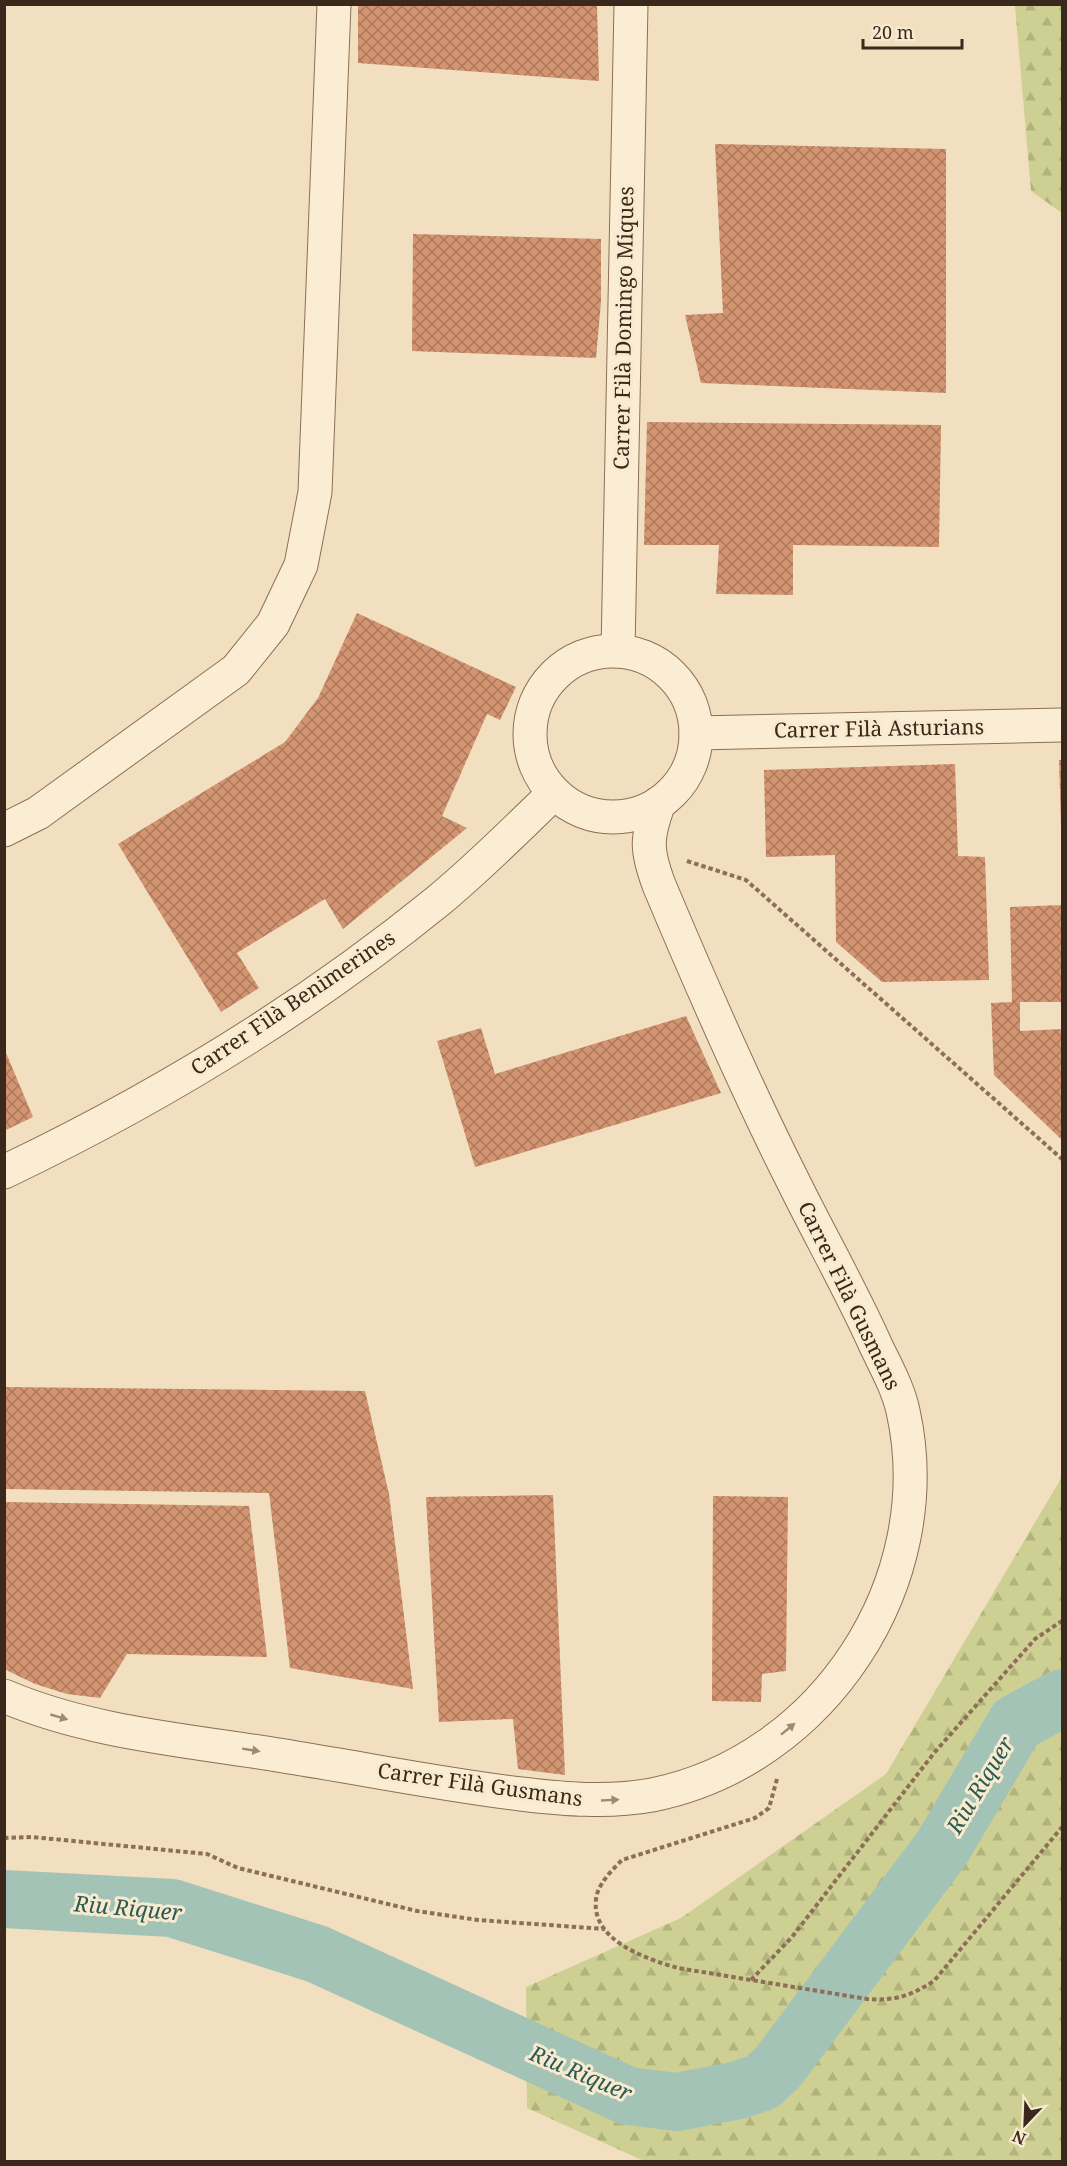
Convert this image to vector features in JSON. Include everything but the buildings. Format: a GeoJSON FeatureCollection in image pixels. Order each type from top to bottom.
{"type":"FeatureCollection","features":[{"type":"Feature","properties":{"kind":"street"},"geometry":{"type":"LineString","coordinates":[[4,830],[38,813],[236,670],[273,624],[301,565],[315,492],[334,4]]}},
{"type":"Feature","properties":{"kind":"street","name":"Carrer Filà Domingo Miques"},"geometry":{"type":"LineString","coordinates":[[618,651],[631,4]]}},
{"type":"Feature","properties":{"kind":"street"},"geometry":{"type":"LineString","coordinates":[[618,651],[642,656],[664,668],[681,686],[692,709],[696,733],[694,754],[687,772],[675,790],[659,803],[633,815],[605,817],[577,809],[554,793],[539,773],[531,749],[530,724],[536,700],[550,679],[569,663],[593,654],[618,651]]}},
{"type":"Feature","properties":{"kind":"street","name":"Carrer Filà Asturians"},"geometry":{"type":"LineString","coordinates":[[696,733],[1062,725]]}},
{"type":"Feature","properties":{"kind":"street","name":"Carrer Filà Benimerines"},"geometry":{"type":"LineString","coordinates":[[4,1172],[114,1118],[208,1064],[324,986],[438,901],[554,793]]}},
{"type":"Feature","properties":{"kind":"street","name":"Carrer Filà Gusmans"},"geometry":{"type":"LineString","coordinates":[[4,1696],[61,1718],[122,1729],[477,1789],[580,1800],[614,1800],[683,1787],[728,1770],[770,1744],[792,1727],[830,1690],[872,1632],[888,1596],[908,1522],[909,1460],[906,1432],[896,1390],[866,1323],[722,1035],[659,885],[649,849],[648,836],[659,803]]}},
{"type":"Feature","properties":{"kind":"path"},"geometry":{"type":"LineString","coordinates":[[649,849],[746,880],[1062,1159]]}},
{"type":"Feature","properties":{"kind":"path"},"geometry":{"type":"LineString","coordinates":[[750,1980],[792,1937],[934,1753],[1035,1639],[1062,1621]]}},
{"type":"Feature","properties":{"kind":"path"},"geometry":{"type":"LineString","coordinates":[[770,1744],[778,1777],[769,1808],[755,1818],[731,1828],[637,1853],[622,1860],[606,1877],[597,1893],[597,1909],[605,1929],[627,1949],[656,1962],[867,1999],[891,2000],[917,1991],[934,1981],[1062,1827]]}},
{"type":"Feature","properties":{"kind":"path"},"geometry":{"type":"LineString","coordinates":[[4,1838],[32,1837],[207,1854],[238,1868],[417,1911],[478,1920],[605,1929]]}},
{"type":"Feature","properties":{"kind":"green space"},"geometry":{"type":"Polygon","coordinates":[[[1015,5],[1062,5],[1062,213],[1031,191],[1015,5]]]}},
{"type":"Feature","properties":{"kind":"green space"},"geometry":{"type":"Polygon","coordinates":[[[1062,1477],[1062,2161],[644,2161],[527,2108],[526,1987],[681,1918],[886,1774],[1062,1477]]]}},
{"type":"Feature","properties":{"kind":"waterway","name":"Riu Riquer"},"geometry":{"type":"LineString","coordinates":[[4,1899],[172,1908],[317,1954],[628,2096],[677,2102],[739,2090],[762,2082],[778,2067],[942,1848],[1016,1723],[1062,1698]]}}]}
